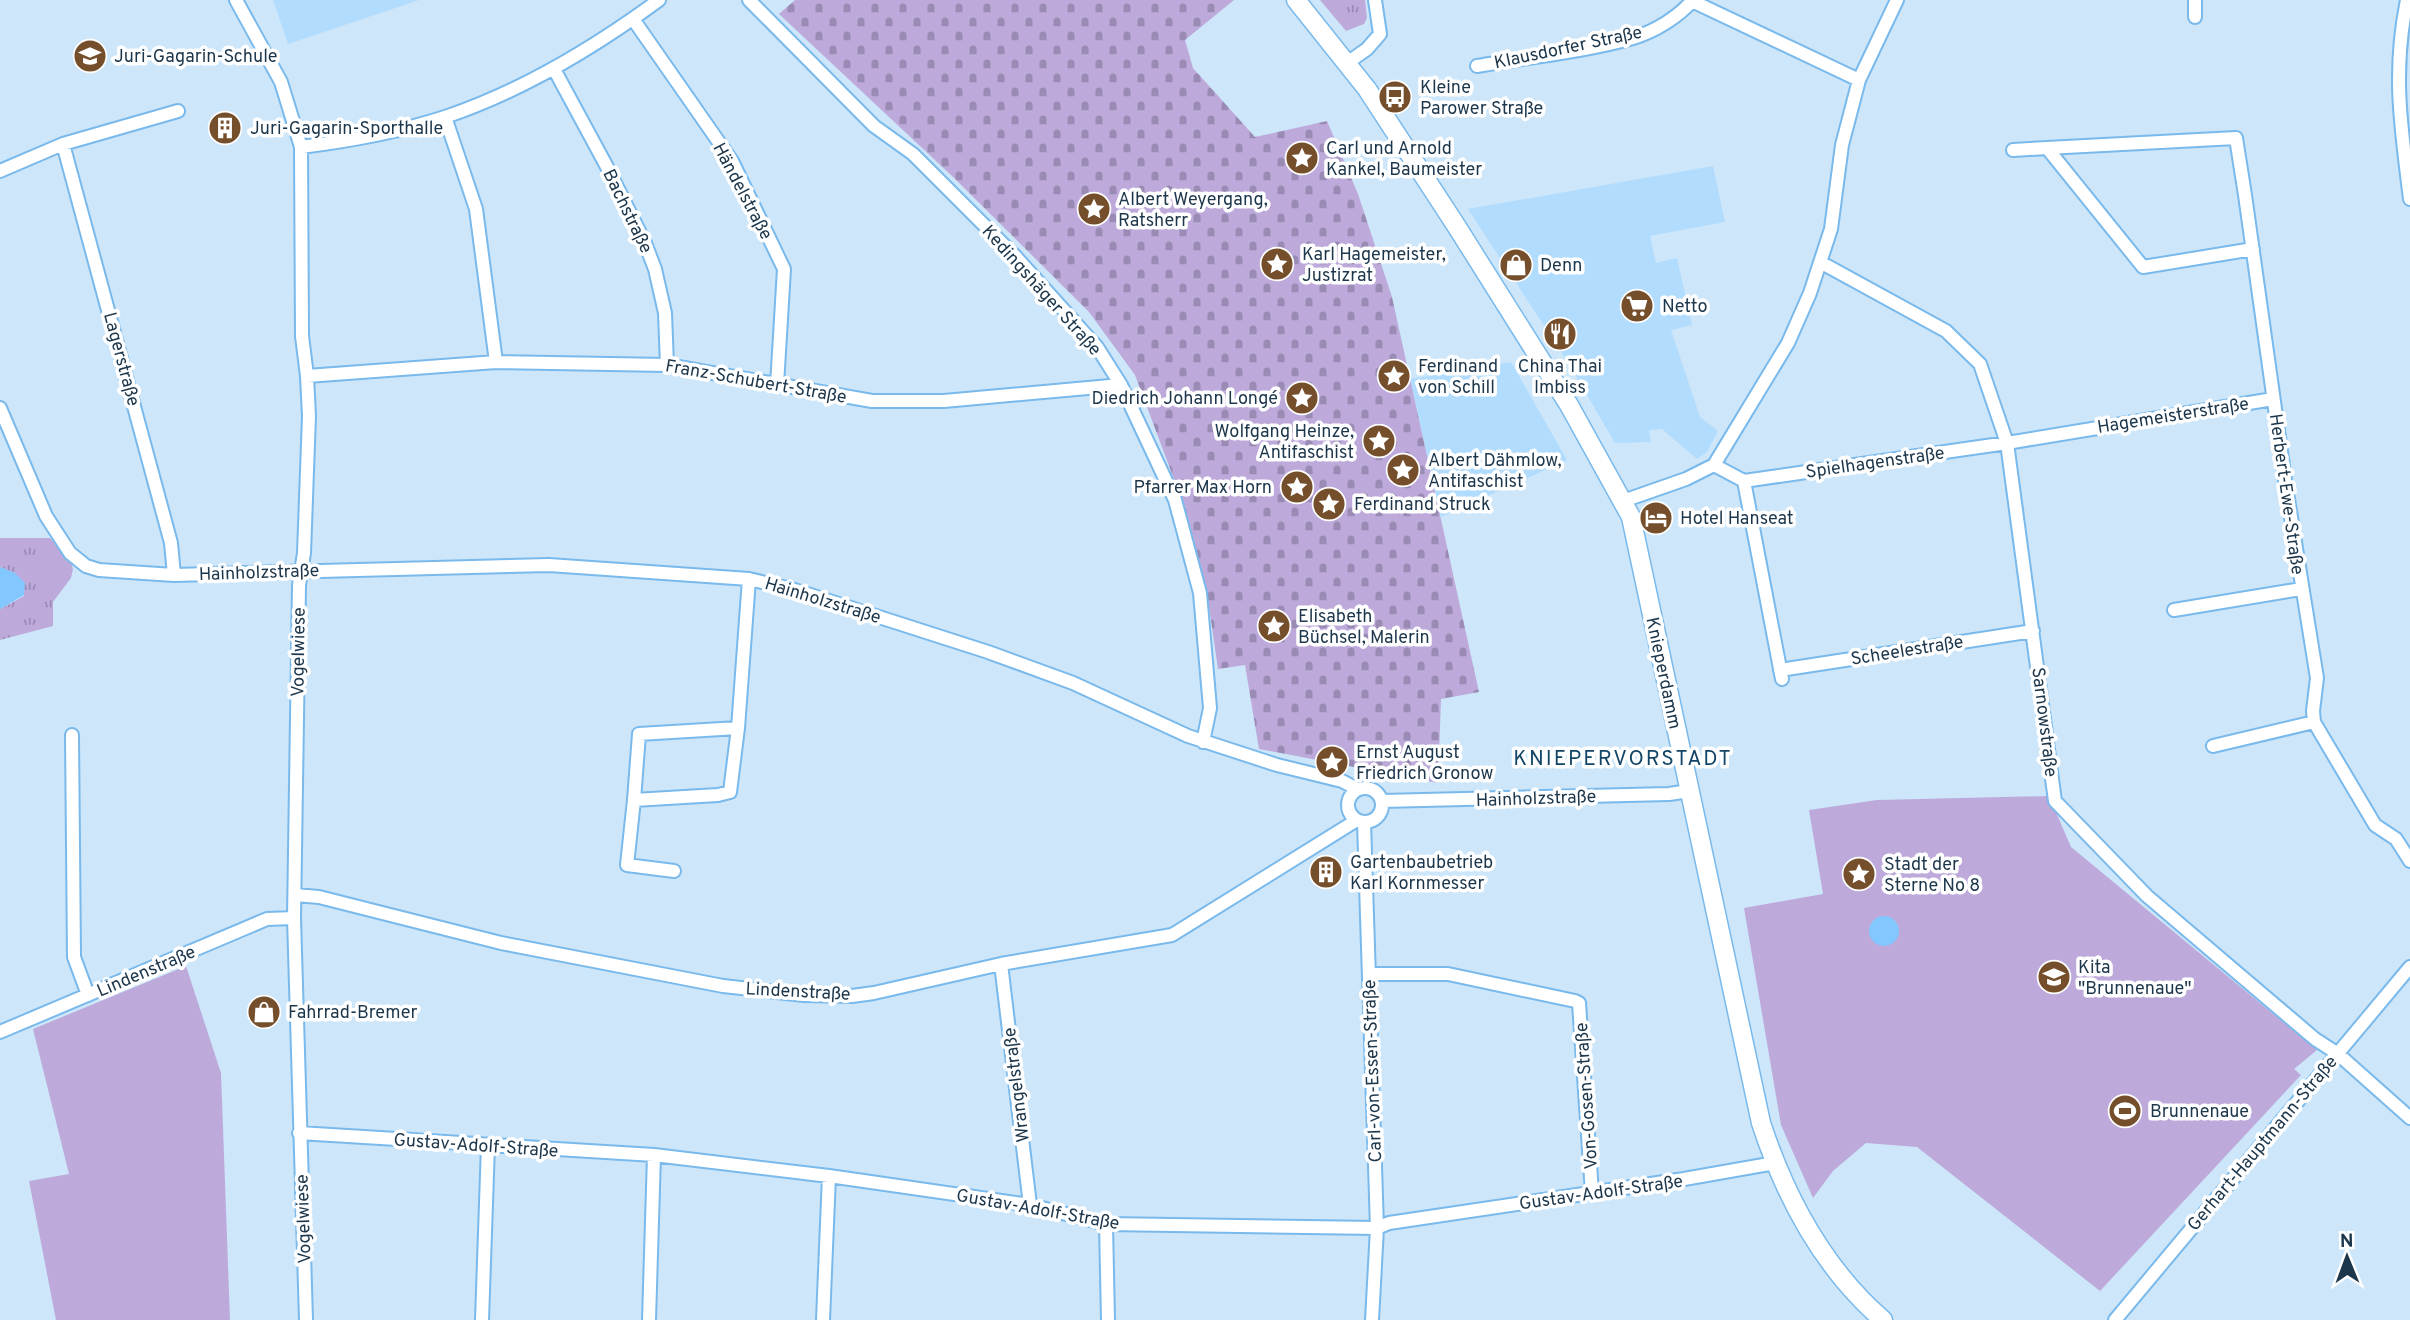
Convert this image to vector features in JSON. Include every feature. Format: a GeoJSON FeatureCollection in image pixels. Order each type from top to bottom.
{"type":"FeatureCollection","features":[{"type":"Feature","properties":{"kind":"main road","name":"Knieperdamm"},"geometry":{"type":"LineString","coordinates":[[1296,0],[1378,106],[1516,318],[1569,405],[1633,522],[1752,1084],[1775,1163],[1800,1214],[1825,1254],[1869,1308],[1883,1320]]}},
{"type":"Feature","properties":{"kind":"street","name":"Vogelwiese"},"geometry":{"type":"LineString","coordinates":[[236,0],[281,82],[301,148],[302,336],[307,376],[307,496],[304,553],[300,571],[294,918],[306,1320]]}},
{"type":"Feature","properties":{"kind":"street"},"geometry":{"type":"LineString","coordinates":[[301,148],[357,140],[445,117],[496,98],[554,69],[659,0]]}},
{"type":"Feature","properties":{"kind":"street","name":"Kedingshäger Straße"},"geometry":{"type":"LineString","coordinates":[[749,0],[874,127],[913,154],[1015,256],[1097,347],[1121,385],[1175,500],[1200,593],[1210,708],[1203,742]]}},
{"type":"Feature","properties":{"kind":"street"},"geometry":{"type":"LineString","coordinates":[[1347,63],[1380,34],[1375,0]]}},
{"type":"Feature","properties":{"kind":"street"},"geometry":{"type":"LineString","coordinates":[[1623,500],[1686,479],[1714,465],[1788,343],[1821,262],[1834,212],[1844,129],[1859,80],[1897,0]]}},
{"type":"Feature","properties":{"kind":"street"},"geometry":{"type":"LineString","coordinates":[[2195,0],[2196,17]]}},
{"type":"Feature","properties":{"kind":"street"},"geometry":{"type":"LineString","coordinates":[[2407,0],[2398,52],[2398,91],[2410,199]]}},
{"type":"Feature","properties":{"kind":"street"},"geometry":{"type":"LineString","coordinates":[[1692,1],[1859,80]]}},
{"type":"Feature","properties":{"kind":"street","name":"Klausdorfer Straße"},"geometry":{"type":"LineString","coordinates":[[1477,66],[1634,37],[1661,26],[1692,1]]}},
{"type":"Feature","properties":{"kind":"street","name":"Händelstraße"},"geometry":{"type":"LineString","coordinates":[[633,19],[732,161],[784,269],[777,385]]}},
{"type":"Feature","properties":{"kind":"street","name":"Bachstraße"},"geometry":{"type":"LineString","coordinates":[[554,69],[607,167],[656,269],[665,313],[667,365]]}},
{"type":"Feature","properties":{"kind":"street"},"geometry":{"type":"LineString","coordinates":[[0,171],[63,144],[178,111]]}},
{"type":"Feature","properties":{"kind":"street"},"geometry":{"type":"LineString","coordinates":[[445,117],[476,209],[496,362]]}},
{"type":"Feature","properties":{"kind":"street","name":"Hagemeisterstraße"},"geometry":{"type":"LineString","coordinates":[[2007,443],[2273,399],[2236,138],[2013,150]]}},
{"type":"Feature","properties":{"kind":"street","name":"Lagerstraße"},"geometry":{"type":"LineString","coordinates":[[63,144],[171,543],[174,575]]}},
{"type":"Feature","properties":{"kind":"street"},"geometry":{"type":"LineString","coordinates":[[2047,148],[2143,267],[2253,250]]}},
{"type":"Feature","properties":{"kind":"street","name":"Sarnowstraße"},"geometry":{"type":"LineString","coordinates":[[1821,262],[1946,331],[1980,364],[2007,443],[2055,801],[2147,896],[2410,1118]]}},
{"type":"Feature","properties":{"kind":"street","name":"Franz-Schubert-Straße"},"geometry":{"type":"LineString","coordinates":[[307,376],[496,362],[667,365],[872,401],[944,401],[1121,385]]}},
{"type":"Feature","properties":{"kind":"street","name":"Herbert-Ewe-Straße"},"geometry":{"type":"LineString","coordinates":[[2273,399],[2316,678],[2314,722]]}},
{"type":"Feature","properties":{"kind":"street","name":"Hainholzstraße"},"geometry":{"type":"LineString","coordinates":[[0,408],[44,512],[70,553],[86,566],[99,570],[174,575],[549,565],[749,579],[795,590],[988,652],[1073,683],[1203,742],[1277,765],[1342,781],[1357,789]]}},
{"type":"Feature","properties":{"kind":"street","name":"Spielhagenstraße"},"geometry":{"type":"LineString","coordinates":[[1744,481],[2007,443]]}},
{"type":"Feature","properties":{"kind":"street"},"geometry":{"type":"LineString","coordinates":[[1714,465],[1744,481]]}},
{"type":"Feature","properties":{"kind":"street","name":"Scheelestraße"},"geometry":{"type":"LineString","coordinates":[[1744,481],[1781,674],[2033,631]]}},
{"type":"Feature","properties":{"kind":"street"},"geometry":{"type":"LineString","coordinates":[[635,800],[730,792],[738,728],[749,579]]}},
{"type":"Feature","properties":{"kind":"street","name":"Herbert-Ewe-Straße"},"geometry":{"type":"LineString","coordinates":[[2174,610],[2301,589]]}},
{"type":"Feature","properties":{"kind":"street"},"geometry":{"type":"LineString","coordinates":[[2213,746],[2314,722],[2375,825],[2396,839],[2410,861]]}},
{"type":"Feature","properties":{"kind":"street"},"geometry":{"type":"LineString","coordinates":[[674,871],[627,865],[639,734],[738,728]]}},
{"type":"Feature","properties":{"kind":"street"},"geometry":{"type":"LineString","coordinates":[[72,735],[74,957],[88,995]]}},
{"type":"Feature","properties":{"kind":"street"},"geometry":{"type":"LineString","coordinates":[[1363,787],[1374,790],[1382,801],[1379,815],[1375,819],[1360,821],[1350,813],[1348,802],[1357,789],[1363,787]]}},
{"type":"Feature","properties":{"kind":"street","name":"Hainholzstraße"},"geometry":{"type":"LineString","coordinates":[[1382,801],[1669,794],[1689,791]]}},
{"type":"Feature","properties":{"kind":"street","name":"Lindenstraße"},"geometry":{"type":"LineString","coordinates":[[295,895],[318,897],[501,943],[723,986],[852,996],[1001,964],[1172,935],[1360,821]]}},
{"type":"Feature","properties":{"kind":"street","name":"Carl-von-Essen-Straße"},"geometry":{"type":"LineString","coordinates":[[1360,821],[1377,1228],[1372,1320]]}},
{"type":"Feature","properties":{"kind":"street","name":"Lindenstraße"},"geometry":{"type":"LineString","coordinates":[[0,1032],[267,919],[294,918]]}},
{"type":"Feature","properties":{"kind":"street","name":"Wrangelstraße"},"geometry":{"type":"LineString","coordinates":[[1001,964],[1030,1205]]}},
{"type":"Feature","properties":{"kind":"street","name":"Gerhart-Hauptmann-Straße"},"geometry":{"type":"LineString","coordinates":[[2115,1320],[2410,967]]}},
{"type":"Feature","properties":{"kind":"street","name":"Von-Gosen-Straße"},"geometry":{"type":"LineString","coordinates":[[1368,974],[1448,974],[1578,1003],[1592,1193]]}},
{"type":"Feature","properties":{"kind":"street","name":"Gustav-Adolf-Straße"},"geometry":{"type":"LineString","coordinates":[[299,1133],[654,1155],[830,1176],[1030,1205],[1106,1224],[1377,1228],[1389,1223],[1775,1163]]}},
{"type":"Feature","properties":{"kind":"street"},"geometry":{"type":"LineString","coordinates":[[482,1320],[488,1145]]}},
{"type":"Feature","properties":{"kind":"street"},"geometry":{"type":"LineString","coordinates":[[649,1320],[654,1155]]}},
{"type":"Feature","properties":{"kind":"street"},"geometry":{"type":"LineString","coordinates":[[823,1320],[830,1176]]}},
{"type":"Feature","properties":{"kind":"street"},"geometry":{"type":"LineString","coordinates":[[1106,1224],[1108,1320]]}},
{"type":"Feature","properties":{"kind":"shaded area"},"geometry":{"type":"Polygon","coordinates":[[[273,0],[419,0],[288,44],[273,0]]]}},
{"type":"Feature","properties":{"kind":"shaded area"},"geometry":{"type":"Polygon","coordinates":[[[1713,166],[1725,222],[1650,236],[1656,263],[1677,258],[1692,325],[1671,330],[1700,417],[1718,431],[1707,452],[1697,459],[1662,429],[1649,430],[1651,442],[1615,443],[1569,364],[1468,209],[1713,166]]]}},
{"type":"Feature","properties":{"kind":"shaded area"},"geometry":{"type":"Polygon","coordinates":[[[1511,362],[1567,460],[1441,517],[1410,379],[1511,362]]]}},
{"type":"Feature","properties":{"kind":"shaded area"},"geometry":{"type":"Polygon","coordinates":[[[0,567],[15,573],[25,583],[24,595],[0,609],[0,567]]]}},
{"type":"Feature","properties":{"kind":"shaded area"},"geometry":{"type":"Polygon","coordinates":[[[1884,916],[1895,920],[1899,931],[1895,942],[1884,946],[1873,942],[1869,931],[1873,920],[1884,916]]]}},
{"type":"Feature","properties":{"kind":"green space"},"geometry":{"type":"Polygon","coordinates":[[[795,0],[1234,0],[1185,40],[1193,68],[1255,137],[1327,121],[1358,194],[1392,297],[1479,692],[1441,699],[1438,783],[1259,749],[1245,665],[1218,669],[1207,593],[1181,498],[1135,375],[1089,312],[952,176],[779,14],[795,0]]]}},
{"type":"Feature","properties":{"kind":"green space"},"geometry":{"type":"Polygon","coordinates":[[[1320,0],[1365,0],[1367,18],[1364,24],[1346,31],[1320,0]]]}},
{"type":"Feature","properties":{"kind":"green space"},"geometry":{"type":"Polygon","coordinates":[[[0,538],[50,538],[70,559],[73,569],[71,578],[53,602],[53,626],[0,640],[0,609],[24,596],[15,573],[0,567],[0,538]]]}},
{"type":"Feature","properties":{"kind":"green space"},"geometry":{"type":"Polygon","coordinates":[[[58,553],[62,557],[68,579],[37,587],[29,561],[58,553]]]}},
{"type":"Feature","properties":{"kind":"green space","name":"Brunnenaue"},"geometry":{"type":"Polygon","coordinates":[[[2049,796],[2071,847],[2317,1050],[2294,1069],[2301,1075],[2100,1291],[1917,1147],[1866,1143],[1833,1171],[1813,1198],[1781,1125],[1744,908],[1823,894],[1809,810],[1877,800],[2049,796]]]}},
{"type":"Feature","properties":{"kind":"green space"},"geometry":{"type":"Polygon","coordinates":[[[186,966],[221,1073],[230,1320],[56,1320],[29,1181],[69,1174],[33,1029],[186,966]]]}},
{"type":"Feature","properties":{"kind":"place","name":"Juri-Gagarin-Schule"},"geometry":{"type":"Point","coordinates":[90,56]}},
{"type":"Feature","properties":{"kind":"place","name":"Kleine Parower Straße"},"geometry":{"type":"Point","coordinates":[1395,97]}},
{"type":"Feature","properties":{"kind":"place","name":"Juri-Gagarin-Sporthalle"},"geometry":{"type":"Point","coordinates":[225,128]}},
{"type":"Feature","properties":{"kind":"place","name":"Carl und Arnold Kankel, Baumeister"},"geometry":{"type":"Point","coordinates":[1302,158]}},
{"type":"Feature","properties":{"kind":"place","name":"Albert Weyergang, Ratsherr"},"geometry":{"type":"Point","coordinates":[1094,209]}},
{"type":"Feature","properties":{"kind":"place","name":"Karl Hagemeister, Justizrat"},"geometry":{"type":"Point","coordinates":[1277,264]}},
{"type":"Feature","properties":{"kind":"place","name":"Denn"},"geometry":{"type":"Point","coordinates":[1516,265]}},
{"type":"Feature","properties":{"kind":"place","name":"Netto"},"geometry":{"type":"Point","coordinates":[1637,306]}},
{"type":"Feature","properties":{"kind":"place","name":"China Thai Imbiss"},"geometry":{"type":"Point","coordinates":[1560,334]}},
{"type":"Feature","properties":{"kind":"place","name":"Ferdinand von Schill"},"geometry":{"type":"Point","coordinates":[1394,376]}},
{"type":"Feature","properties":{"kind":"place","name":"Diedrich Johann Longé"},"geometry":{"type":"Point","coordinates":[1302,398]}},
{"type":"Feature","properties":{"kind":"place","name":"Wolfgang Heinze, Antifaschist"},"geometry":{"type":"Point","coordinates":[1379,441]}},
{"type":"Feature","properties":{"kind":"place","name":"Albert Dähmlow, Antifaschist"},"geometry":{"type":"Point","coordinates":[1403,470]}},
{"type":"Feature","properties":{"kind":"place","name":"Pfarrer Max Horn"},"geometry":{"type":"Point","coordinates":[1297,487]}},
{"type":"Feature","properties":{"kind":"place","name":"Ferdinand Struck"},"geometry":{"type":"Point","coordinates":[1329,504]}},
{"type":"Feature","properties":{"kind":"place","name":"Hotel Hanseat"},"geometry":{"type":"Point","coordinates":[1656,518]}},
{"type":"Feature","properties":{"kind":"place","name":"Elisabeth Büchsel, Malerin"},"geometry":{"type":"Point","coordinates":[1274,626]}},
{"type":"Feature","properties":{"kind":"place","name":"Ernst August Friedrich Gronow"},"geometry":{"type":"Point","coordinates":[1332,762]}},
{"type":"Feature","properties":{"kind":"place","name":"Gartenbaubetrieb Karl Kornmesser"},"geometry":{"type":"Point","coordinates":[1326,872]}},
{"type":"Feature","properties":{"kind":"place","name":"Stadt der Sterne No 8"},"geometry":{"type":"Point","coordinates":[1859,874]}},
{"type":"Feature","properties":{"kind":"place","name":"Kita \"Brunnenaue\""},"geometry":{"type":"Point","coordinates":[2054,977]}},
{"type":"Feature","properties":{"kind":"place","name":"Fahrrad-Bremer"},"geometry":{"type":"Point","coordinates":[264,1012]}},
{"type":"Feature","properties":{"kind":"place","name":"Brunnenaue"},"geometry":{"type":"Point","coordinates":[2125,1111]}},
{"type":"Feature","properties":{"kind":"district","name":"KNIEPERVORSTADT"},"geometry":{"type":"Point","coordinates":[1623,758]}}]}
